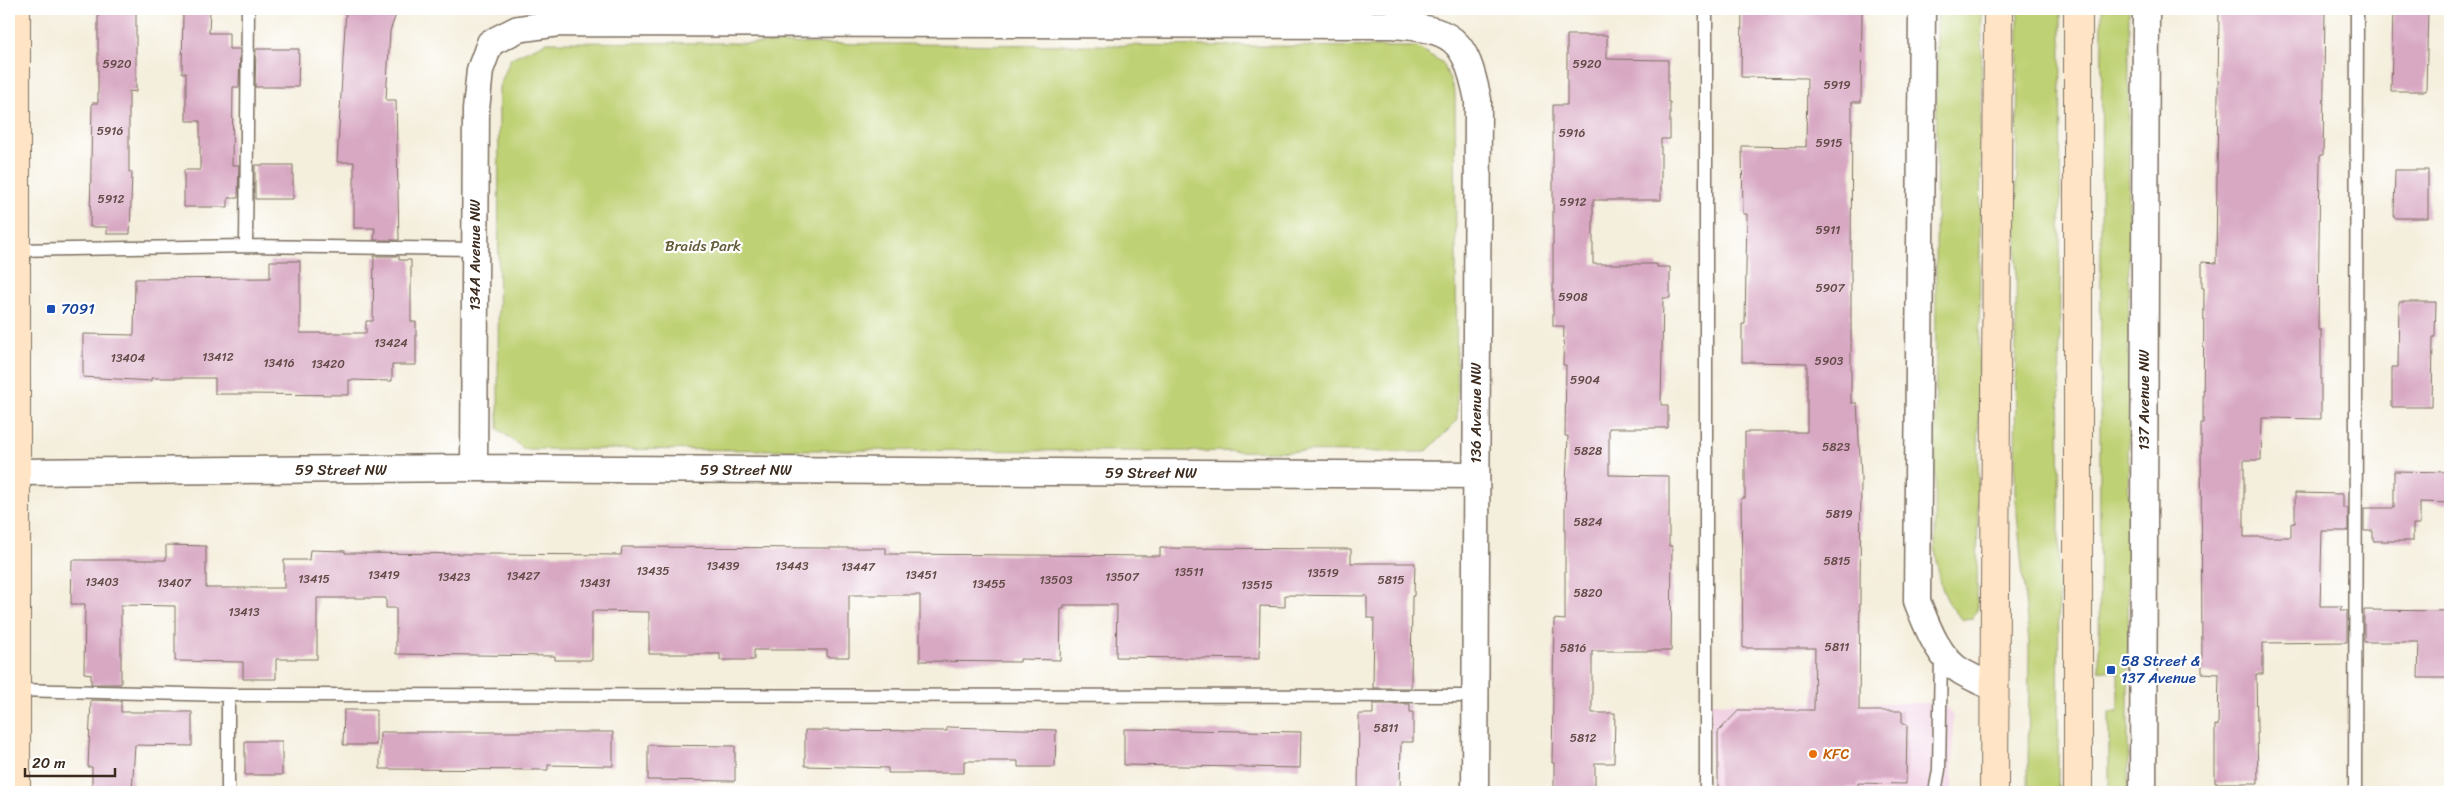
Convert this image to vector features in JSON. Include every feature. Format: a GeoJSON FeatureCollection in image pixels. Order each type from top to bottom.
{"type":"FeatureCollection","features":[{"type":"Feature","properties":{"kind":"main road"},"geometry":{"type":"LineString","coordinates":[[1994,792],[1998,9]]}},
{"type":"Feature","properties":{"kind":"main road"},"geometry":{"type":"LineString","coordinates":[[2078,9],[2078,792]]}},
{"type":"Feature","properties":{"kind":"main road"},"geometry":{"type":"LineString","coordinates":[[14,19],[13,250],[16,472],[16,792]]}},
{"type":"Feature","properties":{"kind":"street"},"geometry":{"type":"LineString","coordinates":[[1922,9],[1918,601],[1929,631],[1946,658],[1961,672],[1994,688]]}},
{"type":"Feature","properties":{"kind":"street","name":"137 Avenue NW"},"geometry":{"type":"LineString","coordinates":[[2143,792],[2146,9]]}},
{"type":"Feature","properties":{"kind":"street","name":"136 Avenue NW"},"geometry":{"type":"LineString","coordinates":[[985,16],[1390,25],[1427,27],[1454,40],[1471,67],[1478,100],[1475,792]]}},
{"type":"Feature","properties":{"kind":"street","name":"134A Avenue NW"},"geometry":{"type":"LineString","coordinates":[[474,468],[476,110],[480,70],[490,44],[518,29],[560,23],[985,16]]}},
{"type":"Feature","properties":{"kind":"street","name":"59 Street NW"},"geometry":{"type":"LineString","coordinates":[[16,472],[474,468],[1476,475]]}},
{"type":"Feature","properties":{"kind":"lane"},"geometry":{"type":"LineString","coordinates":[[246,246],[248,9]]}},
{"type":"Feature","properties":{"kind":"lane"},"geometry":{"type":"LineString","coordinates":[[1706,9],[1706,792]]}},
{"type":"Feature","properties":{"kind":"lane"},"geometry":{"type":"LineString","coordinates":[[2354,792],[2357,9]]}},
{"type":"Feature","properties":{"kind":"lane"},"geometry":{"type":"LineString","coordinates":[[13,250],[246,246],[475,248]]}},
{"type":"Feature","properties":{"kind":"lane"},"geometry":{"type":"LineString","coordinates":[[1935,792],[1940,770],[1941,650]]}},
{"type":"Feature","properties":{"kind":"lane"},"geometry":{"type":"LineString","coordinates":[[16,690],[228,695],[1476,696]]}},
{"type":"Feature","properties":{"kind":"lane"},"geometry":{"type":"LineString","coordinates":[[228,695],[228,792]]}},
{"type":"Feature","properties":{"kind":"shaded area","name":"KFC"},"geometry":{"type":"Polygon","coordinates":[[[1710,703],[1943,703],[1953,716],[1952,792],[1710,792],[1710,703]]]}},
{"type":"Feature","properties":{"kind":"green space"},"geometry":{"type":"Polygon","coordinates":[[[1937,9],[1982,9],[1977,610],[1972,619],[1963,620],[1949,604],[1945,595],[1935,547],[1937,9]]]}},
{"type":"Feature","properties":{"kind":"green space"},"geometry":{"type":"Polygon","coordinates":[[[2018,9],[2061,9],[2058,792],[2028,792],[2029,643],[2015,492],[2018,9]]]}},
{"type":"Feature","properties":{"kind":"green space"},"geometry":{"type":"Polygon","coordinates":[[[2102,9],[2129,9],[2128,792],[2109,792],[2109,712],[2118,712],[2118,672],[2099,670],[2102,9]]]}},
{"type":"Feature","properties":{"kind":"green space","name":"Braids Park"},"geometry":{"type":"Polygon","coordinates":[[[547,42],[1417,47],[1443,63],[1455,93],[1457,421],[1426,452],[524,449],[498,429],[499,87],[511,58],[547,42]]]}},
{"type":"Feature","properties":{"kind":"building"},"geometry":{"type":"Polygon","coordinates":[[[98,9],[136,9],[136,92],[129,91],[129,172],[132,172],[130,234],[107,234],[107,227],[90,227],[92,103],[98,103],[98,9]]]}},
{"type":"Feature","properties":{"kind":"building"},"geometry":{"type":"Polygon","coordinates":[[[183,9],[210,9],[209,33],[229,33],[229,49],[240,49],[239,87],[233,87],[232,165],[239,165],[238,198],[228,198],[228,207],[184,207],[184,170],[200,170],[200,121],[186,121],[186,73],[182,73],[183,9]]]}},
{"type":"Feature","properties":{"kind":"building"},"geometry":{"type":"Polygon","coordinates":[[[346,9],[398,9],[390,31],[386,100],[396,100],[399,240],[374,240],[375,228],[354,228],[354,162],[337,162],[346,9]]]}},
{"type":"Feature","properties":{"kind":"building"},"geometry":{"type":"Polygon","coordinates":[[[1742,9],[1862,9],[1861,102],[1852,102],[1851,258],[1851,403],[1857,403],[1861,475],[1859,711],[1902,711],[1902,724],[1907,724],[1906,784],[1858,783],[1858,787],[1832,787],[1832,792],[1718,792],[1718,732],[1739,710],[1814,710],[1815,648],[1743,648],[1741,498],[1745,498],[1745,432],[1807,432],[1807,363],[1742,362],[1742,324],[1745,324],[1747,214],[1743,214],[1742,146],[1806,147],[1807,78],[1741,77],[1742,9]]]}},
{"type":"Feature","properties":{"kind":"building"},"geometry":{"type":"Polygon","coordinates":[[[2219,9],[2325,9],[2323,155],[2320,155],[2318,330],[2321,330],[2321,419],[2262,418],[2261,460],[2244,460],[2244,537],[2291,537],[2291,523],[2295,523],[2295,493],[2343,494],[2343,508],[2348,508],[2348,531],[2322,531],[2320,606],[2342,606],[2341,610],[2347,610],[2347,642],[2263,643],[2263,674],[2256,674],[2258,783],[2215,783],[2215,725],[2218,726],[2219,674],[2202,673],[2201,423],[2203,423],[2204,288],[2202,288],[2202,262],[2216,263],[2219,9]]]}},
{"type":"Feature","properties":{"kind":"building"},"geometry":{"type":"Polygon","coordinates":[[[2393,9],[2428,9],[2426,91],[2391,91],[2393,9]]]}},
{"type":"Feature","properties":{"kind":"building"},"geometry":{"type":"Polygon","coordinates":[[[1567,35],[1607,35],[1607,59],[1668,60],[1668,102],[1670,102],[1670,139],[1661,139],[1661,200],[1593,200],[1593,264],[1657,264],[1657,267],[1670,267],[1670,298],[1663,298],[1661,405],[1668,405],[1668,428],[1609,428],[1609,475],[1669,476],[1669,546],[1672,546],[1671,651],[1592,651],[1592,713],[1615,713],[1614,763],[1595,763],[1595,792],[1554,792],[1554,763],[1552,763],[1554,619],[1565,620],[1565,507],[1568,436],[1565,436],[1566,365],[1563,365],[1564,326],[1553,326],[1553,105],[1567,105],[1567,35]]]}},
{"type":"Feature","properties":{"kind":"building"},"geometry":{"type":"Polygon","coordinates":[[[256,49],[299,49],[298,87],[255,87],[256,49]]]}},
{"type":"Feature","properties":{"kind":"building"},"geometry":{"type":"Polygon","coordinates":[[[255,165],[293,165],[293,199],[255,199],[255,165]]]}},
{"type":"Feature","properties":{"kind":"building"},"geometry":{"type":"Polygon","coordinates":[[[2395,170],[2428,170],[2428,218],[2394,218],[2395,170]]]}},
{"type":"Feature","properties":{"kind":"building"},"geometry":{"type":"Polygon","coordinates":[[[374,256],[399,256],[399,260],[411,260],[411,322],[416,322],[416,365],[392,365],[392,381],[349,380],[349,395],[215,394],[215,378],[151,378],[151,381],[83,377],[83,334],[134,335],[135,279],[270,278],[270,261],[300,261],[300,333],[366,333],[366,321],[373,321],[374,256]]]}},
{"type":"Feature","properties":{"kind":"building"},"geometry":{"type":"Polygon","coordinates":[[[2399,302],[2436,302],[2435,337],[2433,337],[2432,407],[2392,407],[2392,367],[2398,367],[2399,302]]]}},
{"type":"Feature","properties":{"kind":"building"},"geometry":{"type":"Polygon","coordinates":[[[2394,471],[2450,472],[2450,503],[2420,502],[2420,524],[2413,524],[2413,541],[2373,541],[2373,531],[2364,531],[2364,508],[2394,508],[2394,471]]]}},
{"type":"Feature","properties":{"kind":"building"},"geometry":{"type":"Polygon","coordinates":[[[166,545],[206,546],[206,588],[284,588],[284,560],[309,560],[310,550],[345,551],[345,553],[621,555],[622,547],[886,548],[886,554],[1160,556],[1160,548],[1351,549],[1351,563],[1415,563],[1414,596],[1412,596],[1411,688],[1373,688],[1374,618],[1367,618],[1367,596],[1285,595],[1285,607],[1260,606],[1259,659],[1116,657],[1117,605],[1064,605],[1064,609],[1061,609],[1060,660],[1020,659],[1020,662],[920,661],[920,595],[849,595],[849,657],[827,657],[827,650],[754,650],[754,660],[720,660],[720,654],[649,654],[649,612],[592,611],[592,660],[555,660],[555,656],[396,654],[396,608],[386,608],[386,598],[317,598],[317,659],[276,659],[276,679],[243,679],[243,662],[175,661],[175,606],[121,605],[121,684],[91,684],[91,674],[84,673],[85,604],[71,604],[72,560],[166,560],[166,545]]]}},
{"type":"Feature","properties":{"kind":"building"},"geometry":{"type":"Polygon","coordinates":[[[2364,610],[2450,611],[2450,678],[2418,678],[2419,642],[2364,642],[2364,610]]]}},
{"type":"Feature","properties":{"kind":"building"},"geometry":{"type":"Polygon","coordinates":[[[91,700],[121,701],[121,712],[192,712],[192,746],[135,745],[132,792],[92,792],[92,767],[88,767],[91,700]]]}},
{"type":"Feature","properties":{"kind":"building"},"geometry":{"type":"Polygon","coordinates":[[[1373,704],[1410,704],[1410,712],[1413,712],[1413,742],[1401,742],[1400,792],[1358,792],[1359,714],[1373,714],[1373,704]]]}},
{"type":"Feature","properties":{"kind":"building"},"geometry":{"type":"Polygon","coordinates":[[[344,710],[376,710],[376,745],[343,745],[344,710]]]}},
{"type":"Feature","properties":{"kind":"building"},"geometry":{"type":"Polygon","coordinates":[[[947,727],[1056,730],[1055,767],[1018,767],[1018,761],[964,761],[964,773],[888,773],[888,768],[805,766],[805,730],[947,731],[947,727]]]}},
{"type":"Feature","properties":{"kind":"building"},"geometry":{"type":"Polygon","coordinates":[[[1124,729],[1301,732],[1300,768],[1124,765],[1124,729]]]}},
{"type":"Feature","properties":{"kind":"building"},"geometry":{"type":"Polygon","coordinates":[[[380,732],[613,732],[613,766],[548,765],[548,770],[380,769],[380,732]]]}},
{"type":"Feature","properties":{"kind":"building"},"geometry":{"type":"Polygon","coordinates":[[[245,741],[282,741],[282,775],[245,775],[245,741]]]}},
{"type":"Feature","properties":{"kind":"building"},"geometry":{"type":"Polygon","coordinates":[[[648,745],[735,746],[735,781],[648,780],[648,745]]]}},
{"type":"Feature","properties":{"kind":"place","name":"7091"},"geometry":{"type":"Point","coordinates":[51,309]}},
{"type":"Feature","properties":{"kind":"place","name":"58 Street & 137 Avenue"},"geometry":{"type":"Point","coordinates":[2111,670]}},
{"type":"Feature","properties":{"kind":"place","name":"KFC"},"geometry":{"type":"Point","coordinates":[1813,754]}}]}
